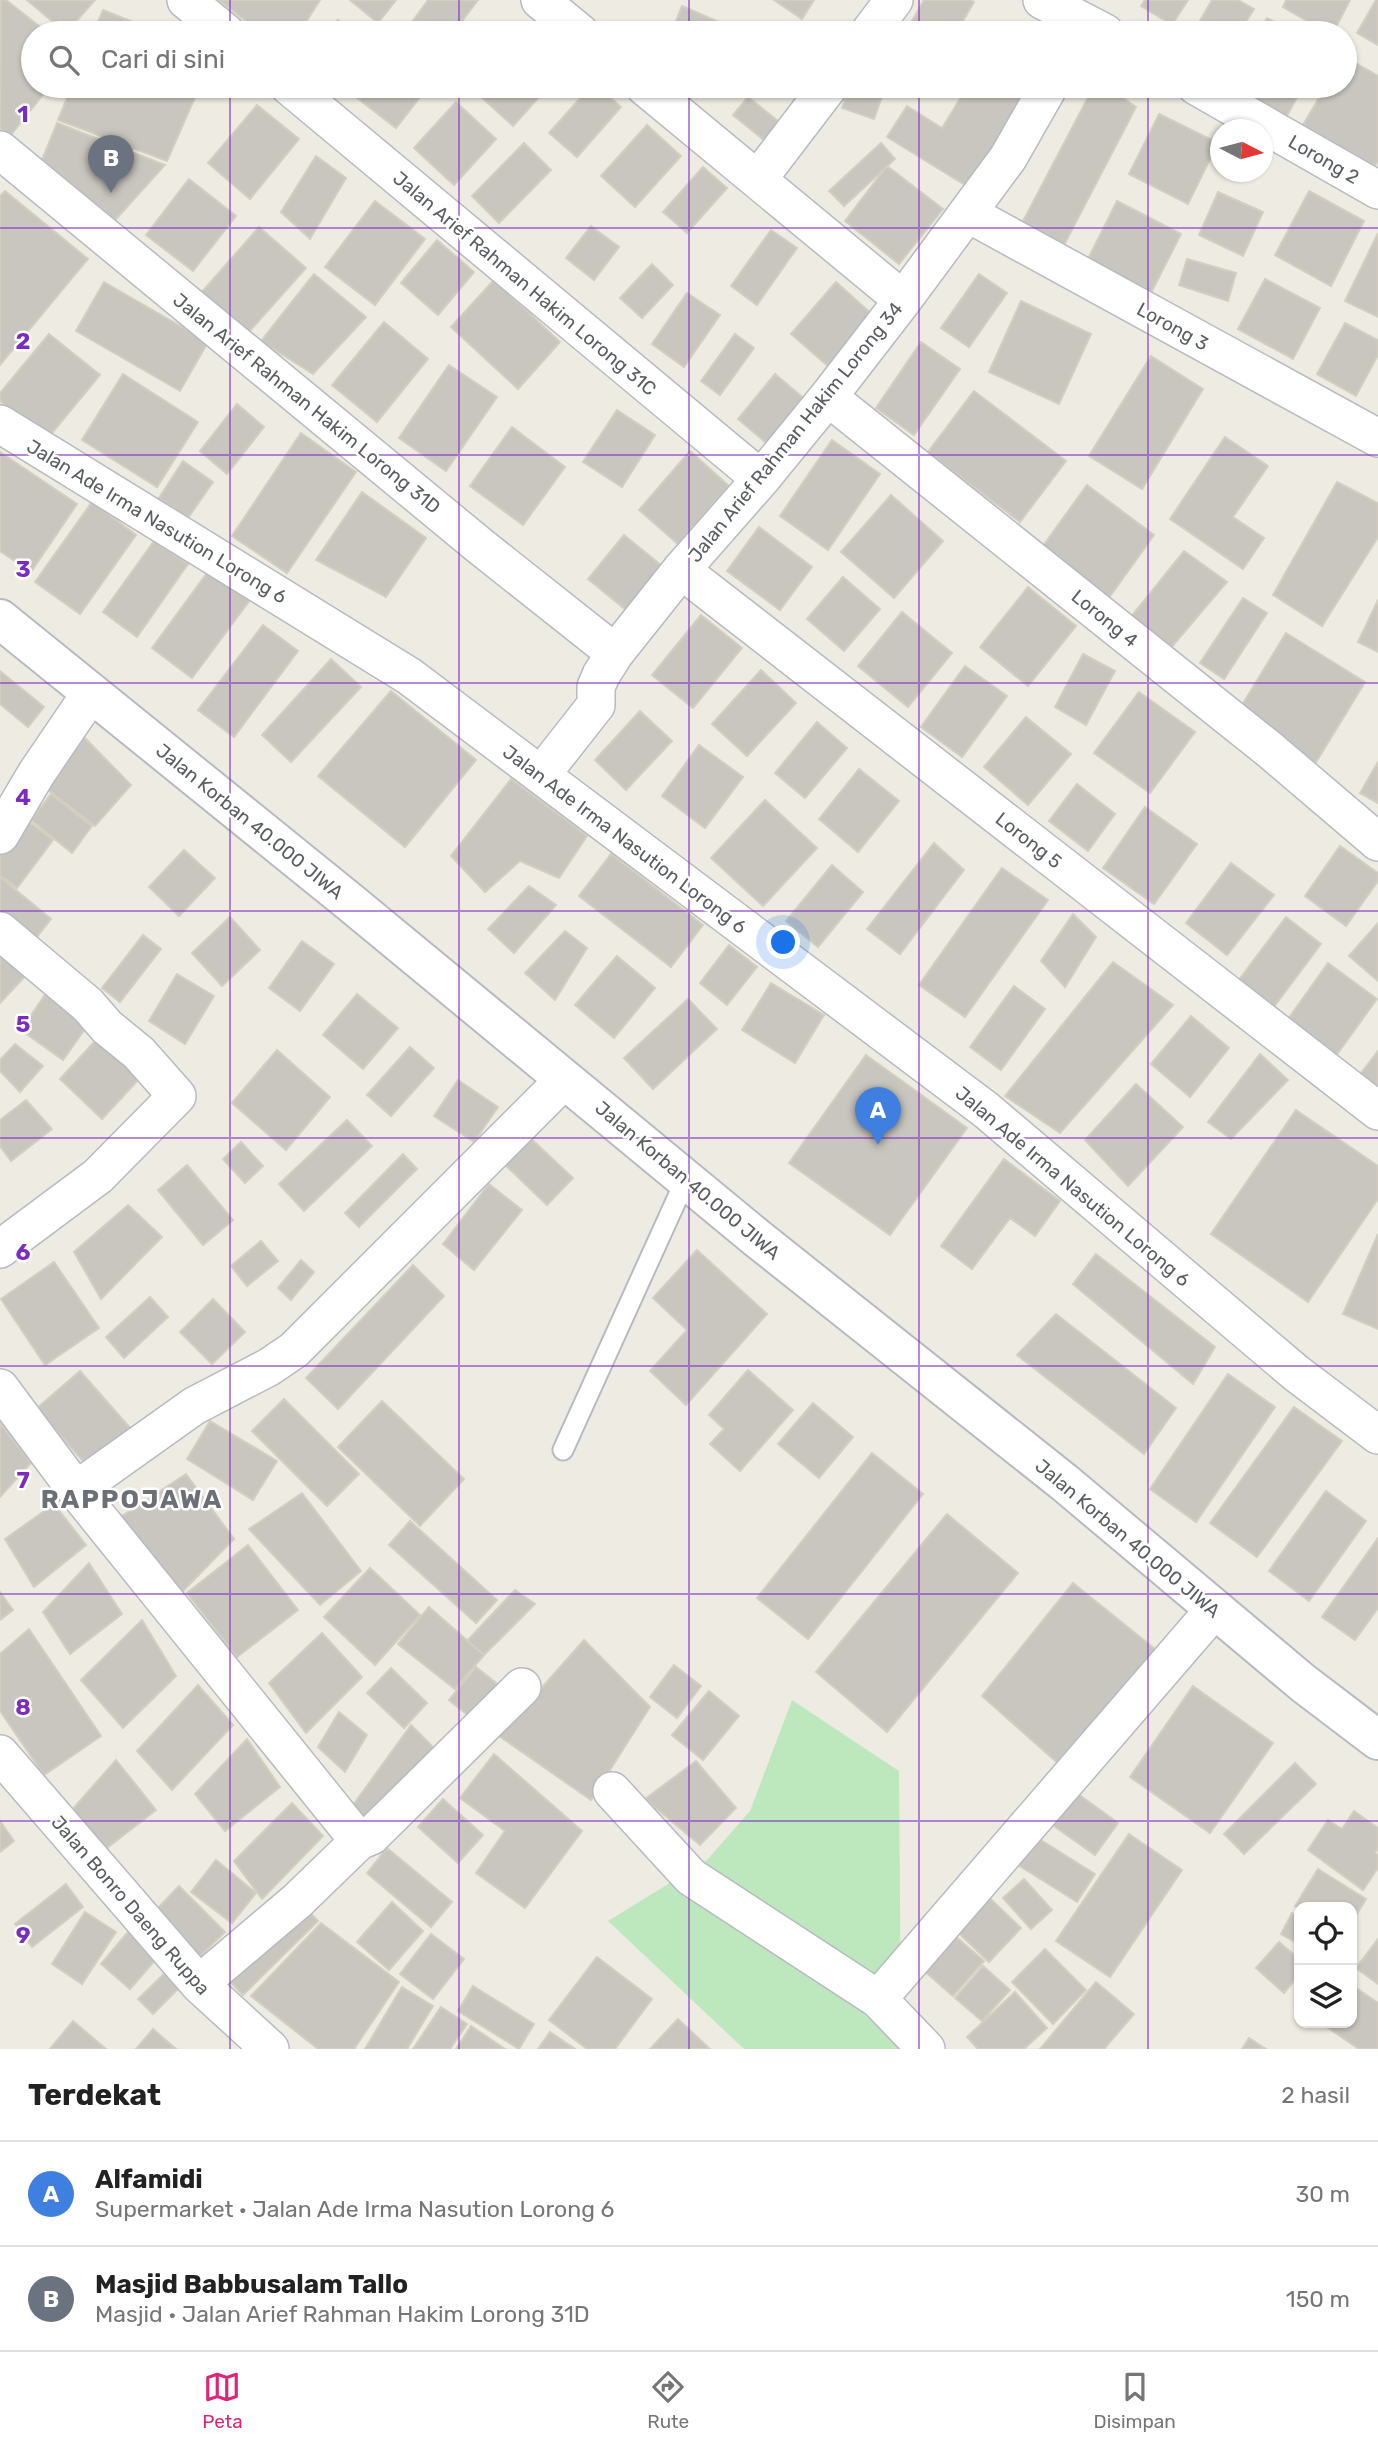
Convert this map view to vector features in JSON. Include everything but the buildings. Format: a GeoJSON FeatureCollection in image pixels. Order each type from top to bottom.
{"type":"FeatureCollection","features":[{"type":"Feature","properties":{"kind":"street"},"geometry":{"type":"LineString","coordinates":[[186,0],[211,21]]}},
{"type":"Feature","properties":{"kind":"street"},"geometry":{"type":"LineString","coordinates":[[540,0],[565,21]]}},
{"type":"Feature","properties":{"kind":"street"},"geometry":{"type":"LineString","coordinates":[[878,21],[894,0]]}},
{"type":"Feature","properties":{"kind":"street"},"geometry":{"type":"LineString","coordinates":[[1042,0],[1090,21]]}},
{"type":"Feature","properties":{"kind":"street","name":"Jalan Arief Rahman Hakim Lorong 31C"},"geometry":{"type":"LineString","coordinates":[[303,98],[761,480]]}},
{"type":"Feature","properties":{"kind":"street"},"geometry":{"type":"LineString","coordinates":[[659,98],[903,300]]}},
{"type":"Feature","properties":{"kind":"street"},"geometry":{"type":"LineString","coordinates":[[758,179],[820,98]]}},
{"type":"Feature","properties":{"kind":"street","name":"Jalan Arief Rahman Hakim Lorong 34"},"geometry":{"type":"LineString","coordinates":[[541,775],[596,705],[596,687],[600,675],[615,653],[681,570],[761,480],[903,300],[1008,158],[1042,98]]}},
{"type":"Feature","properties":{"kind":"street","name":"Lorong 2"},"geometry":{"type":"LineString","coordinates":[[1217,98],[1378,190]]}},
{"type":"Feature","properties":{"kind":"street","name":"Jalan Arief Rahman Hakim Lorong 31D"},"geometry":{"type":"LineString","coordinates":[[0,150],[480,546],[615,653]]}},
{"type":"Feature","properties":{"kind":"street","name":"Lorong 3"},"geometry":{"type":"LineString","coordinates":[[969,214],[1378,438]]}},
{"type":"Feature","properties":{"kind":"street","name":"Lorong 4"},"geometry":{"type":"LineString","coordinates":[[828,397],[1270,750],[1378,842]]}},
{"type":"Feature","properties":{"kind":"street","name":"Jalan Ade Irma Nasution Lorong 6"},"geometry":{"type":"LineString","coordinates":[[0,424],[64,466],[390,663],[986,1110],[1296,1373],[1378,1435]]}},
{"type":"Feature","properties":{"kind":"street","name":"Lorong 5"},"geometry":{"type":"LineString","coordinates":[[681,570],[1378,1111]]}},
{"type":"Feature","properties":{"kind":"street","name":"Jalan Korban 40.000 JIWA"},"geometry":{"type":"LineString","coordinates":[[0,619],[361,911],[758,1239],[1075,1491],[1303,1683],[1378,1740]]}},
{"type":"Feature","properties":{"kind":"street"},"geometry":{"type":"LineString","coordinates":[[0,835],[36,774],[91,692]]}},
{"type":"Feature","properties":{"kind":"street"},"geometry":{"type":"LineString","coordinates":[[0,932],[88,1004],[107,1027],[139,1053],[177,1096],[98,1176],[0,1249]]}},
{"type":"Feature","properties":{"kind":"street"},"geometry":{"type":"LineString","coordinates":[[76,1490],[194,1406],[270,1367],[294,1350],[564,1080]]}},
{"type":"Feature","properties":{"kind":"street"},"geometry":{"type":"LineString","coordinates":[[0,1388],[76,1490],[359,1840]]}},
{"type":"Feature","properties":{"kind":"street"},"geometry":{"type":"LineString","coordinates":[[878,1999],[1214,1610]]}},
{"type":"Feature","properties":{"kind":"street"},"geometry":{"type":"LineString","coordinates":[[199,1984],[297,1900],[359,1840],[371,1836],[522,1687]]}},
{"type":"Feature","properties":{"kind":"street","name":"Jalan Bonro Daeng Ruppa"},"geometry":{"type":"LineString","coordinates":[[0,1754],[199,1984],[270,2049]]}},
{"type":"Feature","properties":{"kind":"street"},"geometry":{"type":"LineString","coordinates":[[612,1791],[691,1877],[878,1999],[926,2049]]}},
{"type":"Feature","properties":{"kind":"lane"},"geometry":{"type":"LineString","coordinates":[[563,1450],[686,1179]]}},
{"type":"Feature","properties":{"kind":"green space"},"geometry":{"type":"Polygon","coordinates":[[[792,1700],[899,1771],[901,2025],[926,2049],[744,2049],[608,1921],[707,1860],[750,1811],[792,1700]]]}},
{"type":"Feature","properties":{"kind":"place","name":"Masjid Babbusalam Tallo"},"geometry":{"type":"Point","coordinates":[111,193]}},
{"type":"Feature","properties":{"kind":"place","name":"Alfamidi"},"geometry":{"type":"Point","coordinates":[878,1145]}},
{"type":"Feature","properties":{"kind":"district","name":"RAPPOJAWA"},"geometry":{"type":"Point","coordinates":[132,1499]}}]}
